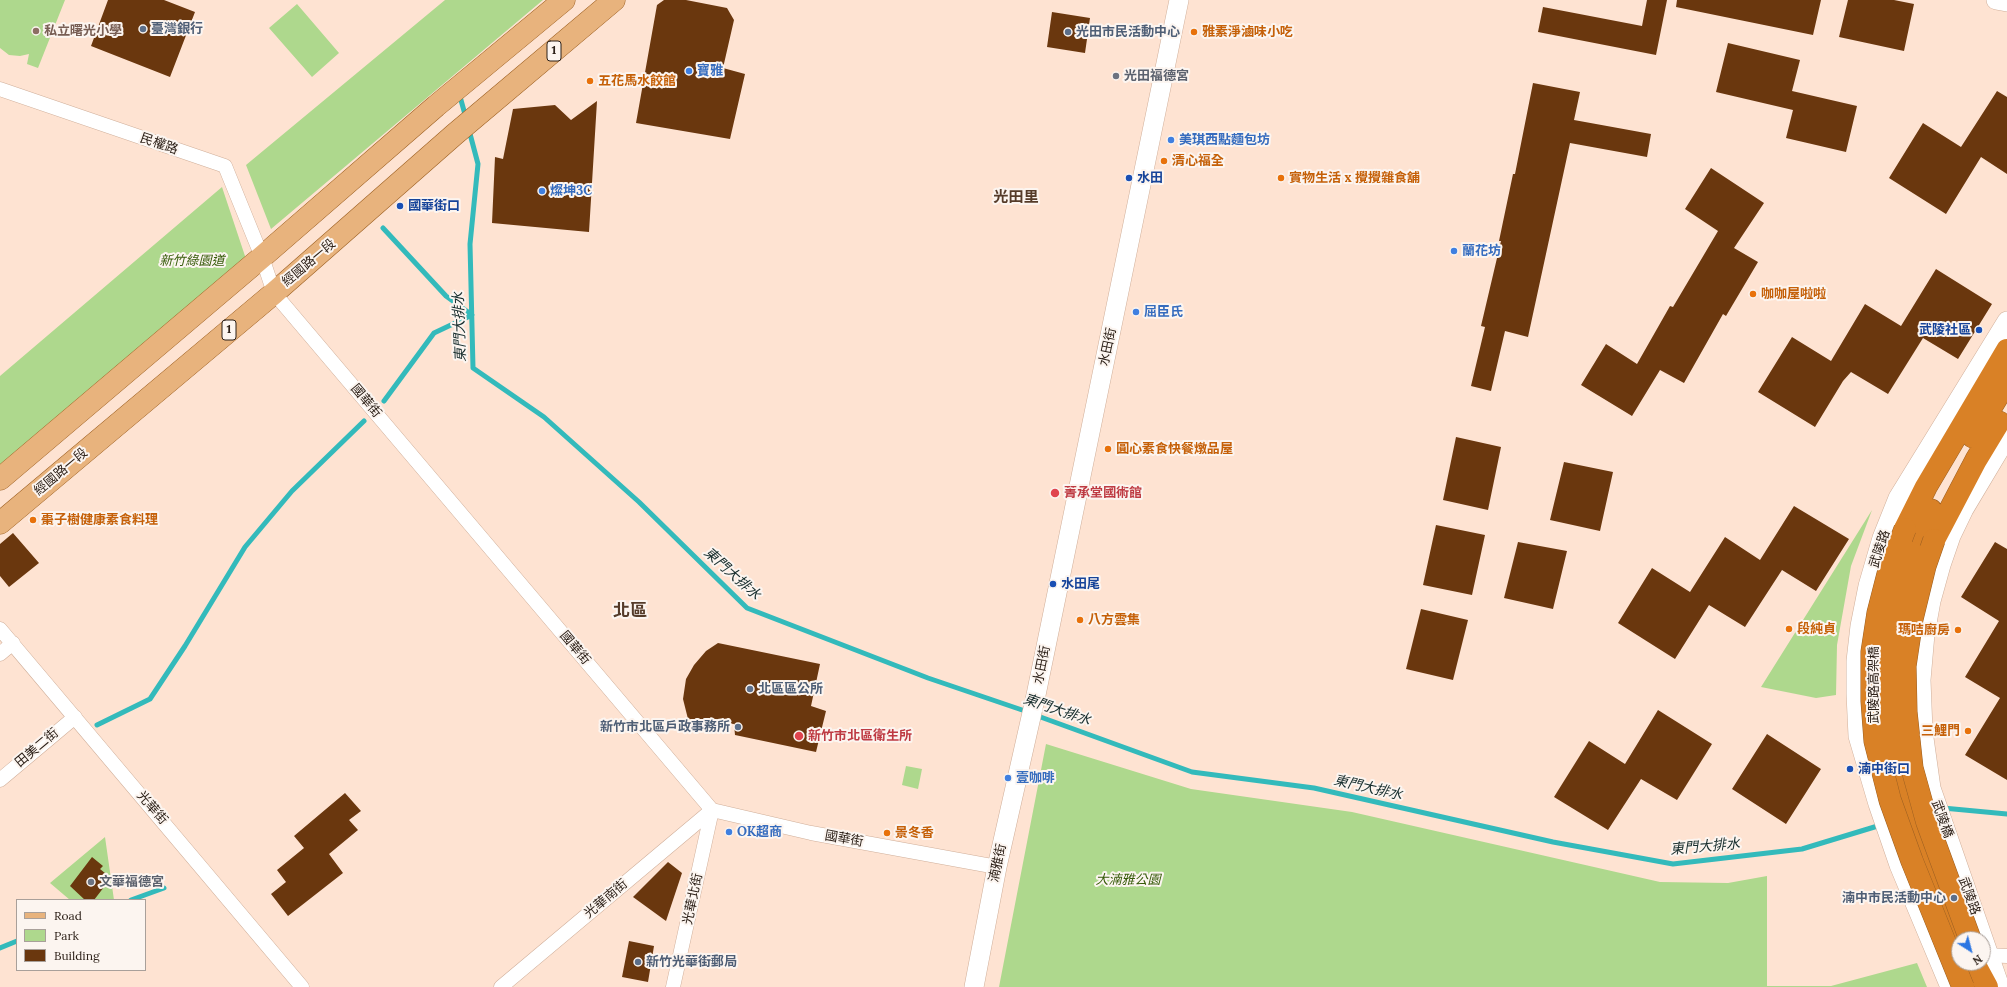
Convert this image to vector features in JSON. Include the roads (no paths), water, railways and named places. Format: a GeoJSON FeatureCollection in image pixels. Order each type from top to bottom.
{"type":"FeatureCollection","features":[{"type":"Feature","properties":{"kind":"highway","name":"武陵路高架橋"},"geometry":{"type":"LineString","coordinates":[[1964,987],[1912,860],[1890,800],[1876,741],[1872,700],[1872,652],[1878,613],[1888,574],[1906,529],[1926,487],[2007,350]]}},
{"type":"Feature","properties":{"kind":"highway"},"geometry":{"type":"LineString","coordinates":[[1957,931],[1947,912],[1901,788],[1893,755],[1889,678],[1892,636],[1900,595],[1912,553],[1935,501],[2007,381]]}},
{"type":"Feature","properties":{"kind":"highway"},"geometry":{"type":"LineString","coordinates":[[1967,931],[1928,822],[1912,768],[1906,712],[1905,666],[1912,620],[1925,566],[1934,540],[1976,460],[2007,410]]}},
{"type":"Feature","properties":{"kind":"highway"},"geometry":{"type":"LineString","coordinates":[[1947,912],[1964,987]]}},
{"type":"Feature","properties":{"kind":"highway"},"geometry":{"type":"LineString","coordinates":[[1986,971],[1987,987]]}},
{"type":"Feature","properties":{"kind":"main road"},"geometry":{"type":"LineString","coordinates":[[0,479],[262,257],[436,106],[564,0]]}},
{"type":"Feature","properties":{"kind":"main road","name":"經國路一段"},"geometry":{"type":"LineString","coordinates":[[0,523],[274,293],[494,101],[614,0]]}},
{"type":"Feature","properties":{"kind":"street","name":"水田街"},"geometry":{"type":"LineString","coordinates":[[1026,740],[1179,0]]}},
{"type":"Feature","properties":{"kind":"street"},"geometry":{"type":"LineString","coordinates":[[1996,0],[2007,2]]}},
{"type":"Feature","properties":{"kind":"street","name":"民權路"},"geometry":{"type":"LineString","coordinates":[[0,89],[225,166],[262,257]]}},
{"type":"Feature","properties":{"kind":"street","name":"國華街"},"geometry":{"type":"LineString","coordinates":[[262,257],[274,293],[712,810],[810,833],[997,867]]}},
{"type":"Feature","properties":{"kind":"street","name":"武陵路"},"geometry":{"type":"LineString","coordinates":[[1950,961],[1899,865],[1878,804],[1863,744],[1856,694],[1860,626],[1868,586],[1882,538],[1898,498],[2007,321]]}},
{"type":"Feature","properties":{"kind":"street"},"geometry":{"type":"LineString","coordinates":[[1863,744],[1925,743],[1921,680],[1925,634],[1931,601],[1951,536],[1976,489],[2007,437]]}},
{"type":"Feature","properties":{"kind":"street","name":"光華街"},"geometry":{"type":"LineString","coordinates":[[0,629],[302,987]]}},
{"type":"Feature","properties":{"kind":"street"},"geometry":{"type":"LineString","coordinates":[[0,654],[13,643]]}},
{"type":"Feature","properties":{"kind":"street","name":"田美二街"},"geometry":{"type":"LineString","coordinates":[[0,780],[75,717]]}},
{"type":"Feature","properties":{"kind":"street","name":"湳雅街"},"geometry":{"type":"LineString","coordinates":[[974,987],[997,867],[1026,740]]}},
{"type":"Feature","properties":{"kind":"street","name":"武陵橋"},"geometry":{"type":"LineString","coordinates":[[1925,743],[1931,788],[1953,850]]}},
{"type":"Feature","properties":{"kind":"street"},"geometry":{"type":"LineString","coordinates":[[1863,744],[1902,796],[1953,931]]}},
{"type":"Feature","properties":{"kind":"street","name":"光華南街"},"geometry":{"type":"LineString","coordinates":[[501,987],[712,810]]}},
{"type":"Feature","properties":{"kind":"street","name":"光華北街"},"geometry":{"type":"LineString","coordinates":[[673,987],[712,810]]}},
{"type":"Feature","properties":{"kind":"street","name":"武陵路"},"geometry":{"type":"LineString","coordinates":[[1953,850],[1978,931]]}},
{"type":"Feature","properties":{"kind":"street"},"geometry":{"type":"LineString","coordinates":[[1950,961],[1950,987]]}},
{"type":"Feature","properties":{"kind":"street","name":"武陵路"},"geometry":{"type":"LineString","coordinates":[[1991,968],[2000,987]]}},
{"type":"Feature","properties":{"kind":"waterway","name":"東門大排水"},"geometry":{"type":"LineString","coordinates":[[459,93],[466,118]]}},
{"type":"Feature","properties":{"kind":"waterway","name":"東門大排水"},"geometry":{"type":"LineString","coordinates":[[469,130],[478,164],[470,244],[473,368],[544,417],[639,502],[747,608],[928,678],[1028,712]]}},
{"type":"Feature","properties":{"kind":"waterway","name":"東門大排水"},"geometry":{"type":"LineString","coordinates":[[383,228],[446,296],[472,315],[434,333],[384,401]]}},
{"type":"Feature","properties":{"kind":"waterway"},"geometry":{"type":"LineString","coordinates":[[97,725],[150,699],[185,646],[245,547],[292,491],[364,421]]}},
{"type":"Feature","properties":{"kind":"waterway","name":"東門大排水"},"geometry":{"type":"LineString","coordinates":[[1035,715],[1192,772],[1314,788],[1553,842],[1673,864],[1802,849],[1881,825]]}},
{"type":"Feature","properties":{"kind":"waterway","name":"東門大排水"},"geometry":{"type":"LineString","coordinates":[[1943,808],[2007,814]]}},
{"type":"Feature","properties":{"kind":"waterway"},"geometry":{"type":"LineString","coordinates":[[134,899],[164,888]]}},
{"type":"Feature","properties":{"kind":"waterway"},"geometry":{"type":"LineString","coordinates":[[0,948],[16,941]]}},
{"type":"Feature","properties":{"kind":"place","name":"臺灣銀行"},"geometry":{"type":"Point","coordinates":[143,29]}},
{"type":"Feature","properties":{"kind":"place","name":"私立曙光小學"},"geometry":{"type":"Point","coordinates":[36,31]}},
{"type":"Feature","properties":{"kind":"place","name":"光田市民活動中心"},"geometry":{"type":"Point","coordinates":[1068,32]}},
{"type":"Feature","properties":{"kind":"place","name":"雅素淨滷味小吃"},"geometry":{"type":"Point","coordinates":[1194,32]}},
{"type":"Feature","properties":{"kind":"place","name":"寶雅"},"geometry":{"type":"Point","coordinates":[689,71]}},
{"type":"Feature","properties":{"kind":"place","name":"光田福德宮"},"geometry":{"type":"Point","coordinates":[1116,76]}},
{"type":"Feature","properties":{"kind":"place","name":"五花馬水餃館"},"geometry":{"type":"Point","coordinates":[590,81]}},
{"type":"Feature","properties":{"kind":"place","name":"美琪西點麵包坊"},"geometry":{"type":"Point","coordinates":[1171,140]}},
{"type":"Feature","properties":{"kind":"place","name":"清心福全"},"geometry":{"type":"Point","coordinates":[1164,161]}},
{"type":"Feature","properties":{"kind":"place","name":"水田"},"geometry":{"type":"Point","coordinates":[1129,178]}},
{"type":"Feature","properties":{"kind":"place","name":"實物生活 x 攪攪雜食舖"},"geometry":{"type":"Point","coordinates":[1281,178]}},
{"type":"Feature","properties":{"kind":"place","name":"燦坤3C"},"geometry":{"type":"Point","coordinates":[542,191]}},
{"type":"Feature","properties":{"kind":"place","name":"國華街口"},"geometry":{"type":"Point","coordinates":[400,206]}},
{"type":"Feature","properties":{"kind":"place","name":"蘭花坊"},"geometry":{"type":"Point","coordinates":[1454,251]}},
{"type":"Feature","properties":{"kind":"place","name":"咖咖屋啦啦"},"geometry":{"type":"Point","coordinates":[1753,294]}},
{"type":"Feature","properties":{"kind":"place","name":"屈臣氏"},"geometry":{"type":"Point","coordinates":[1136,312]}},
{"type":"Feature","properties":{"kind":"place","name":"武陵社區"},"geometry":{"type":"Point","coordinates":[1979,330]}},
{"type":"Feature","properties":{"kind":"place","name":"圓心素食快餐燉品屋"},"geometry":{"type":"Point","coordinates":[1108,449]}},
{"type":"Feature","properties":{"kind":"place","name":"菁承堂國術館"},"geometry":{"type":"Point","coordinates":[1055,493]}},
{"type":"Feature","properties":{"kind":"place","name":"棗子樹健康素食料理"},"geometry":{"type":"Point","coordinates":[33,520]}},
{"type":"Feature","properties":{"kind":"place","name":"水田尾"},"geometry":{"type":"Point","coordinates":[1053,584]}},
{"type":"Feature","properties":{"kind":"place","name":"八方雲集"},"geometry":{"type":"Point","coordinates":[1080,620]}},
{"type":"Feature","properties":{"kind":"place","name":"段純貞"},"geometry":{"type":"Point","coordinates":[1789,629]}},
{"type":"Feature","properties":{"kind":"place","name":"瑪咭廚房"},"geometry":{"type":"Point","coordinates":[1958,630]}},
{"type":"Feature","properties":{"kind":"place","name":"北區區公所"},"geometry":{"type":"Point","coordinates":[750,689]}},
{"type":"Feature","properties":{"kind":"place","name":"新竹市北區戶政事務所"},"geometry":{"type":"Point","coordinates":[738,727]}},
{"type":"Feature","properties":{"kind":"place","name":"三鯉門"},"geometry":{"type":"Point","coordinates":[1968,731]}},
{"type":"Feature","properties":{"kind":"place","name":"新竹市北區衛生所"},"geometry":{"type":"Point","coordinates":[799,736]}},
{"type":"Feature","properties":{"kind":"place","name":"湳中街口"},"geometry":{"type":"Point","coordinates":[1850,769]}},
{"type":"Feature","properties":{"kind":"place","name":"壹咖啡"},"geometry":{"type":"Point","coordinates":[1008,778]}},
{"type":"Feature","properties":{"kind":"place","name":"OK超商"},"geometry":{"type":"Point","coordinates":[729,832]}},
{"type":"Feature","properties":{"kind":"place","name":"景冬香"},"geometry":{"type":"Point","coordinates":[887,833]}},
{"type":"Feature","properties":{"kind":"place","name":"文華福德宮"},"geometry":{"type":"Point","coordinates":[91,882]}},
{"type":"Feature","properties":{"kind":"place","name":"湳中市民活動中心"},"geometry":{"type":"Point","coordinates":[1954,898]}},
{"type":"Feature","properties":{"kind":"place","name":"新竹光華街郵局"},"geometry":{"type":"Point","coordinates":[638,962]}},
{"type":"Feature","properties":{"kind":"district","name":"光田里"},"geometry":{"type":"Point","coordinates":[1016,198]}},
{"type":"Feature","properties":{"kind":"district","name":"北區"},"geometry":{"type":"Point","coordinates":[630,611]}},
{"type":"Feature","properties":{"kind":"park label","name":"新竹綠園道"},"geometry":{"type":"Point","coordinates":[192,261]}},
{"type":"Feature","properties":{"kind":"park label","name":"大湳雅公園"},"geometry":{"type":"Point","coordinates":[1128,880]}}]}
